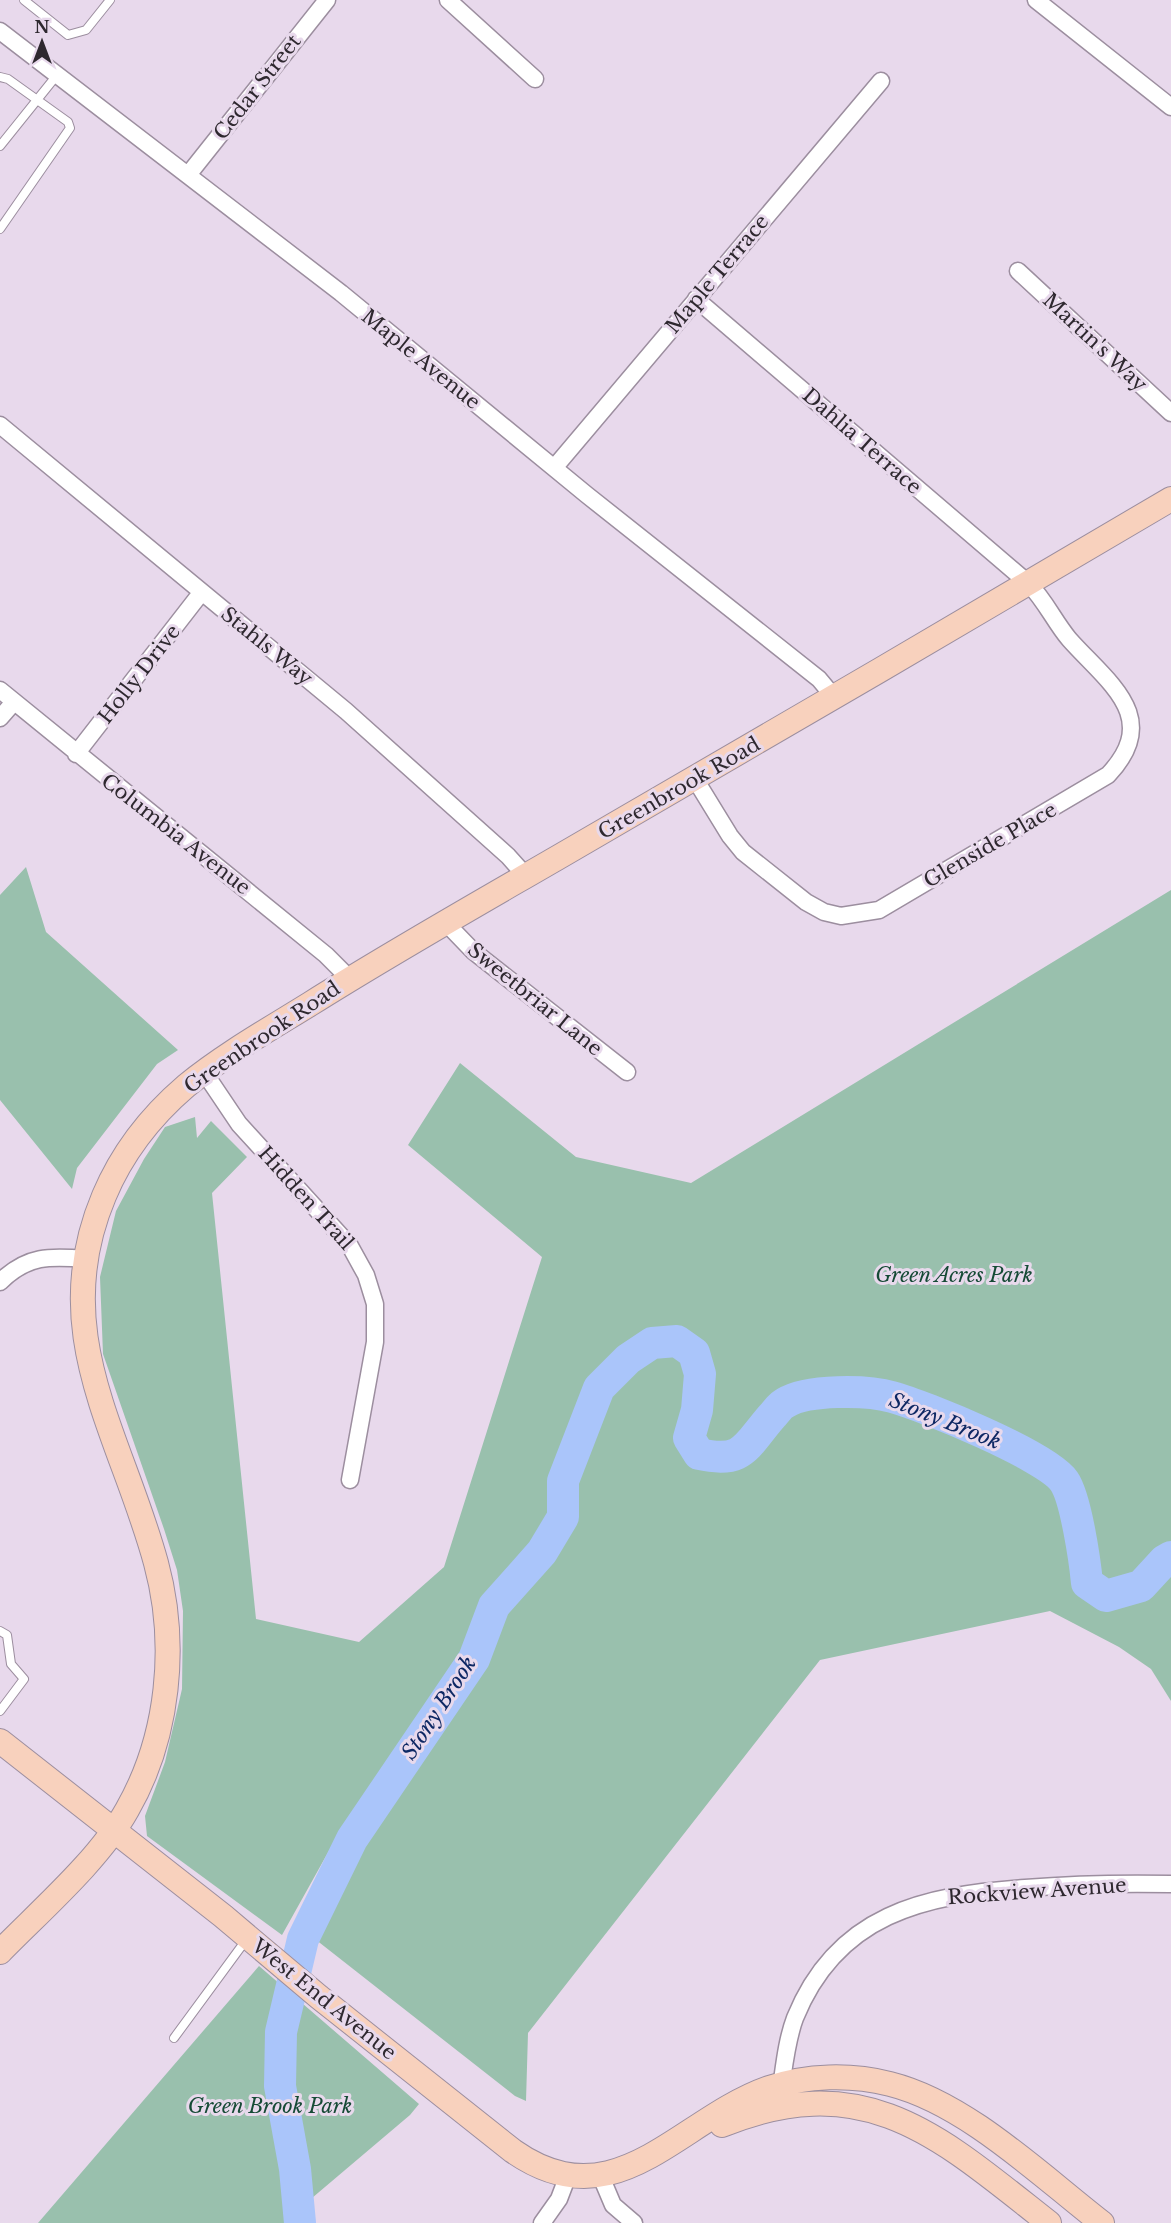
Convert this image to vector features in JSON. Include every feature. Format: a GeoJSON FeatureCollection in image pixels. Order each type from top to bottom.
{"type":"FeatureCollection","features":[{"type":"Feature","properties":{"kind":"street","name":"Cedar Street"},"geometry":{"type":"LineString","coordinates":[[188,175],[327,0]]}},
{"type":"Feature","properties":{"kind":"street"},"geometry":{"type":"LineString","coordinates":[[448,0],[535,79]]}},
{"type":"Feature","properties":{"kind":"street"},"geometry":{"type":"LineString","coordinates":[[1036,0],[1171,107]]}},
{"type":"Feature","properties":{"kind":"street","name":"Maple Avenue"},"geometry":{"type":"LineString","coordinates":[[0,31],[341,293],[554,468],[819,679],[834,698]]}},
{"type":"Feature","properties":{"kind":"street","name":"Maple Terrace"},"geometry":{"type":"LineString","coordinates":[[554,468],[881,81]]}},
{"type":"Feature","properties":{"kind":"street","name":"Martin's Way"},"geometry":{"type":"LineString","coordinates":[[1018,271],[1171,413]]}},
{"type":"Feature","properties":{"kind":"street","name":"Dahlia Terrace"},"geometry":{"type":"LineString","coordinates":[[696,299],[1028,583]]}},
{"type":"Feature","properties":{"kind":"street","name":"Stahls Way"},"geometry":{"type":"LineString","coordinates":[[0,425],[345,711],[508,856],[526,876]]}},
{"type":"Feature","properties":{"kind":"street","name":"Greenbrook Road"},"geometry":{"type":"LineString","coordinates":[[0,1952],[114,1830],[134,1797],[155,1742],[165,1693],[168,1644],[157,1565],[95,1388],[88,1361],[82,1319],[86,1259],[102,1201],[129,1149],[164,1106],[204,1072],[350,979],[1171,499]]}},
{"type":"Feature","properties":{"kind":"street","name":"Glenside Place"},"geometry":{"type":"LineString","coordinates":[[695,779],[730,836],[743,852],[806,902],[824,912],[841,916],[879,910],[1108,776],[1123,760],[1129,742],[1132,722],[1125,700],[1067,636],[1041,596],[1028,583]]}},
{"type":"Feature","properties":{"kind":"street","name":"Holly Drive"},"geometry":{"type":"LineString","coordinates":[[76,754],[201,593]]}},
{"type":"Feature","properties":{"kind":"street","name":"Columbia Avenue"},"geometry":{"type":"LineString","coordinates":[[0,690],[326,955],[350,979]]}},
{"type":"Feature","properties":{"kind":"street"},"geometry":{"type":"LineString","coordinates":[[0,718],[14,702]]}},
{"type":"Feature","properties":{"kind":"street","name":"Sweetbriar Lane"},"geometry":{"type":"LineString","coordinates":[[446,923],[473,951],[627,1072]]}},
{"type":"Feature","properties":{"kind":"street","name":"Hidden Trail"},"geometry":{"type":"LineString","coordinates":[[204,1072],[239,1124],[350,1246],[366,1275],[375,1304],[375,1342],[350,1480]]}},
{"type":"Feature","properties":{"kind":"street"},"geometry":{"type":"LineString","coordinates":[[0,1282],[11,1271],[27,1262],[57,1257],[86,1259]]}},
{"type":"Feature","properties":{"kind":"street","name":"West End Avenue"},"geometry":{"type":"LineString","coordinates":[[0,1741],[248,1937],[319,1997],[524,2160],[548,2173],[567,2178],[614,2177],[639,2167],[671,2148],[740,2102],[782,2084],[813,2079],[858,2079],[889,2084],[936,2100],[974,2124],[1102,2223]]}},
{"type":"Feature","properties":{"kind":"street","name":"Rockview Avenue"},"geometry":{"type":"LineString","coordinates":[[778,2108],[791,2030],[812,1986],[831,1958],[851,1938],[884,1917],[925,1901],[968,1893],[1090,1883],[1171,1884]]}},
{"type":"Feature","properties":{"kind":"street","name":"West End Avenue"},"geometry":{"type":"LineString","coordinates":[[671,2148],[736,2120],[778,2108],[845,2105],[872,2110],[911,2124],[960,2153],[1049,2223]]}},
{"type":"Feature","properties":{"kind":"street"},"geometry":{"type":"LineString","coordinates":[[542,2223],[559,2199],[567,2178]]}},
{"type":"Feature","properties":{"kind":"street"},"geometry":{"type":"LineString","coordinates":[[602,2179],[613,2205],[634,2223]]}},
{"type":"Feature","properties":{"kind":"lane"},"geometry":{"type":"LineString","coordinates":[[24,0],[68,35],[86,30],[111,0]]}},
{"type":"Feature","properties":{"kind":"lane"},"geometry":{"type":"LineString","coordinates":[[0,146],[57,75]]}},
{"type":"Feature","properties":{"kind":"lane"},"geometry":{"type":"LineString","coordinates":[[0,77],[8,79],[38,100],[68,122],[70,128],[0,229]]}},
{"type":"Feature","properties":{"kind":"lane"},"geometry":{"type":"LineString","coordinates":[[0,1631],[7,1635],[11,1664],[24,1679],[0,1711]]}},
{"type":"Feature","properties":{"kind":"lane"},"geometry":{"type":"LineString","coordinates":[[174,2038],[248,1937]]}},
{"type":"Feature","properties":{"kind":"green space"},"geometry":{"type":"Polygon","coordinates":[[[26,867],[46,932],[178,1050],[157,1064],[77,1168],[72,1189],[0,1100],[0,895],[26,867]]]}},
{"type":"Feature","properties":{"kind":"green space","name":"Green Acres Park"},"geometry":{"type":"Polygon","coordinates":[[[1171,890],[1171,1701],[1151,1669],[1119,1647],[1050,1611],[820,1660],[528,2033],[526,2101],[515,2096],[306,1932],[351,1825],[345,1822],[282,1935],[147,1836],[145,1816],[165,1762],[182,1689],[183,1611],[177,1570],[103,1354],[100,1277],[116,1211],[144,1159],[165,1127],[195,1117],[197,1138],[211,1121],[247,1157],[212,1193],[256,1619],[359,1642],[444,1567],[542,1257],[408,1145],[460,1063],[576,1157],[691,1183],[1171,890]]]}},
{"type":"Feature","properties":{"kind":"green space","name":"Green Brook Park"},"geometry":{"type":"Polygon","coordinates":[[[259,1966],[419,2104],[410,2115],[312,2198],[304,2223],[38,2223],[259,1966]]]}},
{"type":"Feature","properties":{"kind":"waterway","name":"Stony Brook"},"geometry":{"type":"LineString","coordinates":[[300,2223],[295,2169],[280,2086],[281,2032],[303,1939],[352,1839],[474,1659],[494,1606],[542,1552],[563,1517],[563,1481],[599,1388],[628,1359],[652,1343],[677,1341],[694,1353],[700,1374],[697,1410],[689,1438],[699,1454],[714,1457],[735,1455],[749,1444],[783,1404],[795,1398],[838,1392],[892,1397],[930,1410],[1011,1446],[1035,1459],[1064,1481],[1079,1530],[1087,1583],[1106,1596],[1141,1586],[1164,1561],[1171,1557]]}}]}
